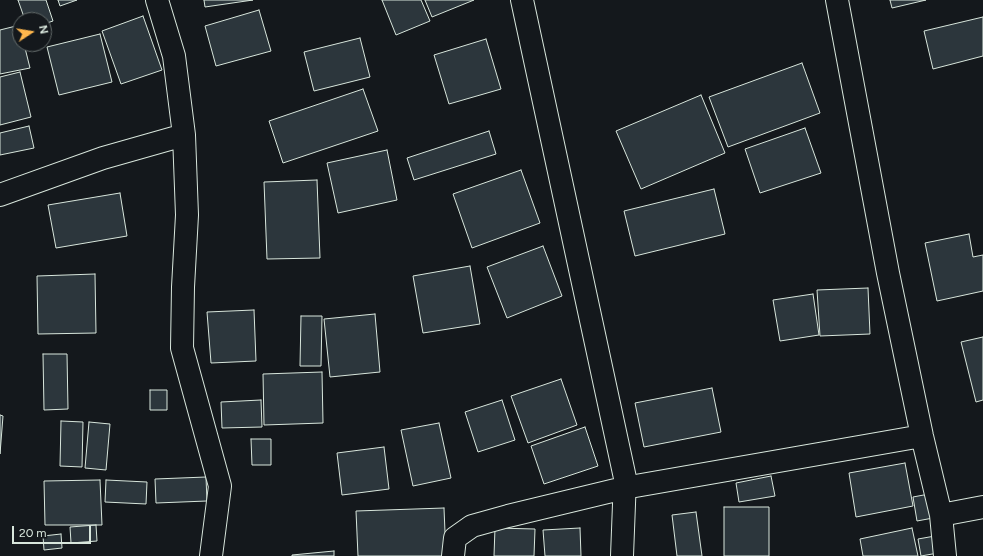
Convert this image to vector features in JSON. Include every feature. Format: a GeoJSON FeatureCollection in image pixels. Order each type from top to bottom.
{"type":"FeatureCollection","features":[{"type":"Feature","properties":{"kind":"street"},"geometry":{"type":"LineString","coordinates":[[157,0],[174,56],[184,135],[187,215],[183,287],[182,348],[220,486],[211,556]]}},
{"type":"Feature","properties":{"kind":"street"},"geometry":{"type":"LineString","coordinates":[[522,0],[625,478],[622,556]]}},
{"type":"Feature","properties":{"kind":"street"},"geometry":{"type":"LineString","coordinates":[[837,0],[888,273],[940,515],[945,556]]}},
{"type":"Feature","properties":{"kind":"street"},"geometry":{"type":"LineString","coordinates":[[0,195],[103,158],[184,135]]}},
{"type":"Feature","properties":{"kind":"street"},"geometry":{"type":"LineString","coordinates":[[453,556],[455,538],[472,526],[624,488],[922,436]]}},
{"type":"Feature","properties":{"kind":"street"},"geometry":{"type":"LineString","coordinates":[[940,515],[983,507]]}},
{"type":"Feature","properties":{"kind":"building"},"geometry":{"type":"Polygon","coordinates":[[[18,0],[46,0],[50,12],[22,12],[18,0]]]}},
{"type":"Feature","properties":{"kind":"building"},"geometry":{"type":"Polygon","coordinates":[[[58,0],[77,0],[60,6],[58,0]]]}},
{"type":"Feature","properties":{"kind":"building"},"geometry":{"type":"Polygon","coordinates":[[[204,0],[253,0],[205,7],[204,0]]]}},
{"type":"Feature","properties":{"kind":"building"},"geometry":{"type":"Polygon","coordinates":[[[382,0],[421,0],[430,21],[396,35],[382,0]]]}},
{"type":"Feature","properties":{"kind":"building"},"geometry":{"type":"Polygon","coordinates":[[[425,0],[474,0],[432,17],[425,0]]]}},
{"type":"Feature","properties":{"kind":"building"},"geometry":{"type":"Polygon","coordinates":[[[890,0],[926,0],[892,8],[890,0]]]}},
{"type":"Feature","properties":{"kind":"building"},"geometry":{"type":"Polygon","coordinates":[[[259,10],[271,51],[216,66],[205,26],[259,10]]]}},
{"type":"Feature","properties":{"kind":"building"},"geometry":{"type":"Polygon","coordinates":[[[143,16],[162,70],[121,84],[102,31],[143,16]]]}},
{"type":"Feature","properties":{"kind":"building"},"geometry":{"type":"Polygon","coordinates":[[[983,17],[983,56],[933,69],[924,31],[983,17]]]}},
{"type":"Feature","properties":{"kind":"building"},"geometry":{"type":"Polygon","coordinates":[[[12,27],[12,52],[26,52],[30,68],[0,74],[0,30],[12,27]]]}},
{"type":"Feature","properties":{"kind":"building"},"geometry":{"type":"Polygon","coordinates":[[[100,34],[112,82],[59,95],[48,52],[52,52],[52,46],[100,34]]]}},
{"type":"Feature","properties":{"kind":"building"},"geometry":{"type":"Polygon","coordinates":[[[360,38],[370,77],[314,91],[304,52],[360,38]]]}},
{"type":"Feature","properties":{"kind":"building"},"geometry":{"type":"Polygon","coordinates":[[[486,39],[501,89],[449,104],[434,55],[486,39]]]}},
{"type":"Feature","properties":{"kind":"building"},"geometry":{"type":"Polygon","coordinates":[[[802,63],[820,113],[728,147],[709,97],[802,63]]]}},
{"type":"Feature","properties":{"kind":"building"},"geometry":{"type":"Polygon","coordinates":[[[20,72],[31,117],[0,125],[0,77],[20,72]]]}},
{"type":"Feature","properties":{"kind":"building"},"geometry":{"type":"Polygon","coordinates":[[[363,89],[378,131],[283,163],[269,121],[363,89]]]}},
{"type":"Feature","properties":{"kind":"building"},"geometry":{"type":"Polygon","coordinates":[[[701,95],[725,153],[641,189],[616,131],[701,95]]]}},
{"type":"Feature","properties":{"kind":"building"},"geometry":{"type":"Polygon","coordinates":[[[29,126],[34,148],[0,155],[0,133],[29,126]]]}},
{"type":"Feature","properties":{"kind":"building"},"geometry":{"type":"Polygon","coordinates":[[[805,128],[821,173],[760,193],[745,149],[805,128]]]}},
{"type":"Feature","properties":{"kind":"building"},"geometry":{"type":"Polygon","coordinates":[[[489,131],[496,154],[414,180],[407,158],[489,131]]]}},
{"type":"Feature","properties":{"kind":"building"},"geometry":{"type":"Polygon","coordinates":[[[387,150],[397,200],[338,213],[327,163],[387,150]]]}},
{"type":"Feature","properties":{"kind":"building"},"geometry":{"type":"Polygon","coordinates":[[[521,170],[540,223],[472,248],[453,194],[521,170]]]}},
{"type":"Feature","properties":{"kind":"building"},"geometry":{"type":"Polygon","coordinates":[[[317,180],[320,258],[267,259],[264,182],[317,180]]]}},
{"type":"Feature","properties":{"kind":"building"},"geometry":{"type":"Polygon","coordinates":[[[714,189],[725,234],[635,256],[624,211],[714,189]]]}},
{"type":"Feature","properties":{"kind":"building"},"geometry":{"type":"Polygon","coordinates":[[[120,193],[127,236],[56,248],[48,205],[120,193]]]}},
{"type":"Feature","properties":{"kind":"building"},"geometry":{"type":"Polygon","coordinates":[[[969,234],[973,257],[983,255],[983,291],[937,301],[925,243],[969,234]]]}},
{"type":"Feature","properties":{"kind":"building"},"geometry":{"type":"Polygon","coordinates":[[[543,246],[562,296],[507,318],[487,267],[543,246]]]}},
{"type":"Feature","properties":{"kind":"building"},"geometry":{"type":"Polygon","coordinates":[[[470,266],[480,324],[423,333],[413,276],[470,266]]]}},
{"type":"Feature","properties":{"kind":"building"},"geometry":{"type":"Polygon","coordinates":[[[95,274],[96,333],[38,334],[37,276],[95,274]]]}},
{"type":"Feature","properties":{"kind":"building"},"geometry":{"type":"Polygon","coordinates":[[[868,288],[870,334],[820,336],[817,290],[868,288]]]}},
{"type":"Feature","properties":{"kind":"building"},"geometry":{"type":"Polygon","coordinates":[[[813,294],[819,335],[780,341],[773,300],[813,294]]]}},
{"type":"Feature","properties":{"kind":"building"},"geometry":{"type":"Polygon","coordinates":[[[254,310],[256,361],[211,363],[207,312],[254,310]]]}},
{"type":"Feature","properties":{"kind":"building"},"geometry":{"type":"Polygon","coordinates":[[[375,314],[380,372],[330,377],[324,319],[375,314]]]}},
{"type":"Feature","properties":{"kind":"building"},"geometry":{"type":"Polygon","coordinates":[[[301,316],[322,316],[321,366],[300,366],[301,316]]]}},
{"type":"Feature","properties":{"kind":"building"},"geometry":{"type":"Polygon","coordinates":[[[983,337],[983,400],[976,402],[961,342],[983,337]]]}},
{"type":"Feature","properties":{"kind":"building"},"geometry":{"type":"Polygon","coordinates":[[[43,354],[67,354],[68,409],[44,410],[43,354]]]}},
{"type":"Feature","properties":{"kind":"building"},"geometry":{"type":"Polygon","coordinates":[[[322,372],[323,423],[264,425],[263,374],[322,372]]]}},
{"type":"Feature","properties":{"kind":"building"},"geometry":{"type":"Polygon","coordinates":[[[561,379],[577,425],[528,443],[511,396],[561,379]]]}},
{"type":"Feature","properties":{"kind":"building"},"geometry":{"type":"Polygon","coordinates":[[[712,388],[721,432],[644,447],[635,403],[712,388]]]}},
{"type":"Feature","properties":{"kind":"building"},"geometry":{"type":"Polygon","coordinates":[[[150,390],[167,390],[167,410],[150,410],[150,390]]]}},
{"type":"Feature","properties":{"kind":"building"},"geometry":{"type":"Polygon","coordinates":[[[261,400],[262,427],[222,428],[221,402],[261,400]]]}},
{"type":"Feature","properties":{"kind":"building"},"geometry":{"type":"Polygon","coordinates":[[[502,400],[515,440],[478,452],[465,412],[502,400]]]}},
{"type":"Feature","properties":{"kind":"building"},"geometry":{"type":"Polygon","coordinates":[[[0,415],[3,416],[0,454],[0,415]]]}},
{"type":"Feature","properties":{"kind":"building"},"geometry":{"type":"Polygon","coordinates":[[[61,421],[83,422],[82,467],[60,466],[61,421]]]}},
{"type":"Feature","properties":{"kind":"building"},"geometry":{"type":"Polygon","coordinates":[[[89,422],[110,424],[106,470],[85,468],[89,422]]]}},
{"type":"Feature","properties":{"kind":"building"},"geometry":{"type":"Polygon","coordinates":[[[439,423],[451,478],[413,486],[401,430],[439,423]]]}},
{"type":"Feature","properties":{"kind":"building"},"geometry":{"type":"Polygon","coordinates":[[[585,427],[598,466],[544,484],[531,446],[585,427]]]}},
{"type":"Feature","properties":{"kind":"building"},"geometry":{"type":"Polygon","coordinates":[[[251,439],[271,439],[271,465],[252,465],[251,439]]]}},
{"type":"Feature","properties":{"kind":"building"},"geometry":{"type":"Polygon","coordinates":[[[384,447],[389,489],[342,495],[337,453],[384,447]]]}},
{"type":"Feature","properties":{"kind":"building"},"geometry":{"type":"Polygon","coordinates":[[[905,463],[913,506],[856,517],[849,473],[905,463]]]}},
{"type":"Feature","properties":{"kind":"building"},"geometry":{"type":"Polygon","coordinates":[[[771,476],[775,496],[739,502],[736,483],[771,476]]]}},
{"type":"Feature","properties":{"kind":"building"},"geometry":{"type":"Polygon","coordinates":[[[206,477],[207,501],[156,503],[155,479],[206,477]]]}},
{"type":"Feature","properties":{"kind":"building"},"geometry":{"type":"Polygon","coordinates":[[[100,480],[102,525],[45,525],[44,481],[100,480]]]}},
{"type":"Feature","properties":{"kind":"building"},"geometry":{"type":"Polygon","coordinates":[[[106,480],[147,482],[146,504],[105,502],[106,480]]]}},
{"type":"Feature","properties":{"kind":"building"},"geometry":{"type":"Polygon","coordinates":[[[929,494],[933,518],[917,521],[913,497],[929,494]]]}},
{"type":"Feature","properties":{"kind":"building"},"geometry":{"type":"Polygon","coordinates":[[[724,507],[769,507],[769,556],[724,556],[724,507]]]}},
{"type":"Feature","properties":{"kind":"building"},"geometry":{"type":"Polygon","coordinates":[[[444,508],[446,556],[358,556],[356,511],[444,508]]]}},
{"type":"Feature","properties":{"kind":"building"},"geometry":{"type":"Polygon","coordinates":[[[696,512],[702,556],[677,556],[672,515],[696,512]]]}},
{"type":"Feature","properties":{"kind":"building"},"geometry":{"type":"Polygon","coordinates":[[[96,525],[97,541],[71,543],[70,527],[96,525]]]}},
{"type":"Feature","properties":{"kind":"building"},"geometry":{"type":"Polygon","coordinates":[[[495,528],[535,529],[534,556],[494,556],[495,528]]]}},
{"type":"Feature","properties":{"kind":"building"},"geometry":{"type":"Polygon","coordinates":[[[580,528],[581,556],[545,556],[543,530],[580,528]]]}},
{"type":"Feature","properties":{"kind":"building"},"geometry":{"type":"Polygon","coordinates":[[[912,528],[918,556],[863,556],[860,539],[912,528]]]}},
{"type":"Feature","properties":{"kind":"building"},"geometry":{"type":"Polygon","coordinates":[[[61,534],[62,548],[44,550],[43,536],[61,534]]]}},
{"type":"Feature","properties":{"kind":"building"},"geometry":{"type":"Polygon","coordinates":[[[935,536],[938,553],[921,556],[918,539],[935,536]]]}},
{"type":"Feature","properties":{"kind":"building"},"geometry":{"type":"Polygon","coordinates":[[[334,551],[334,556],[292,556],[292,555],[334,551]]]}}]}
